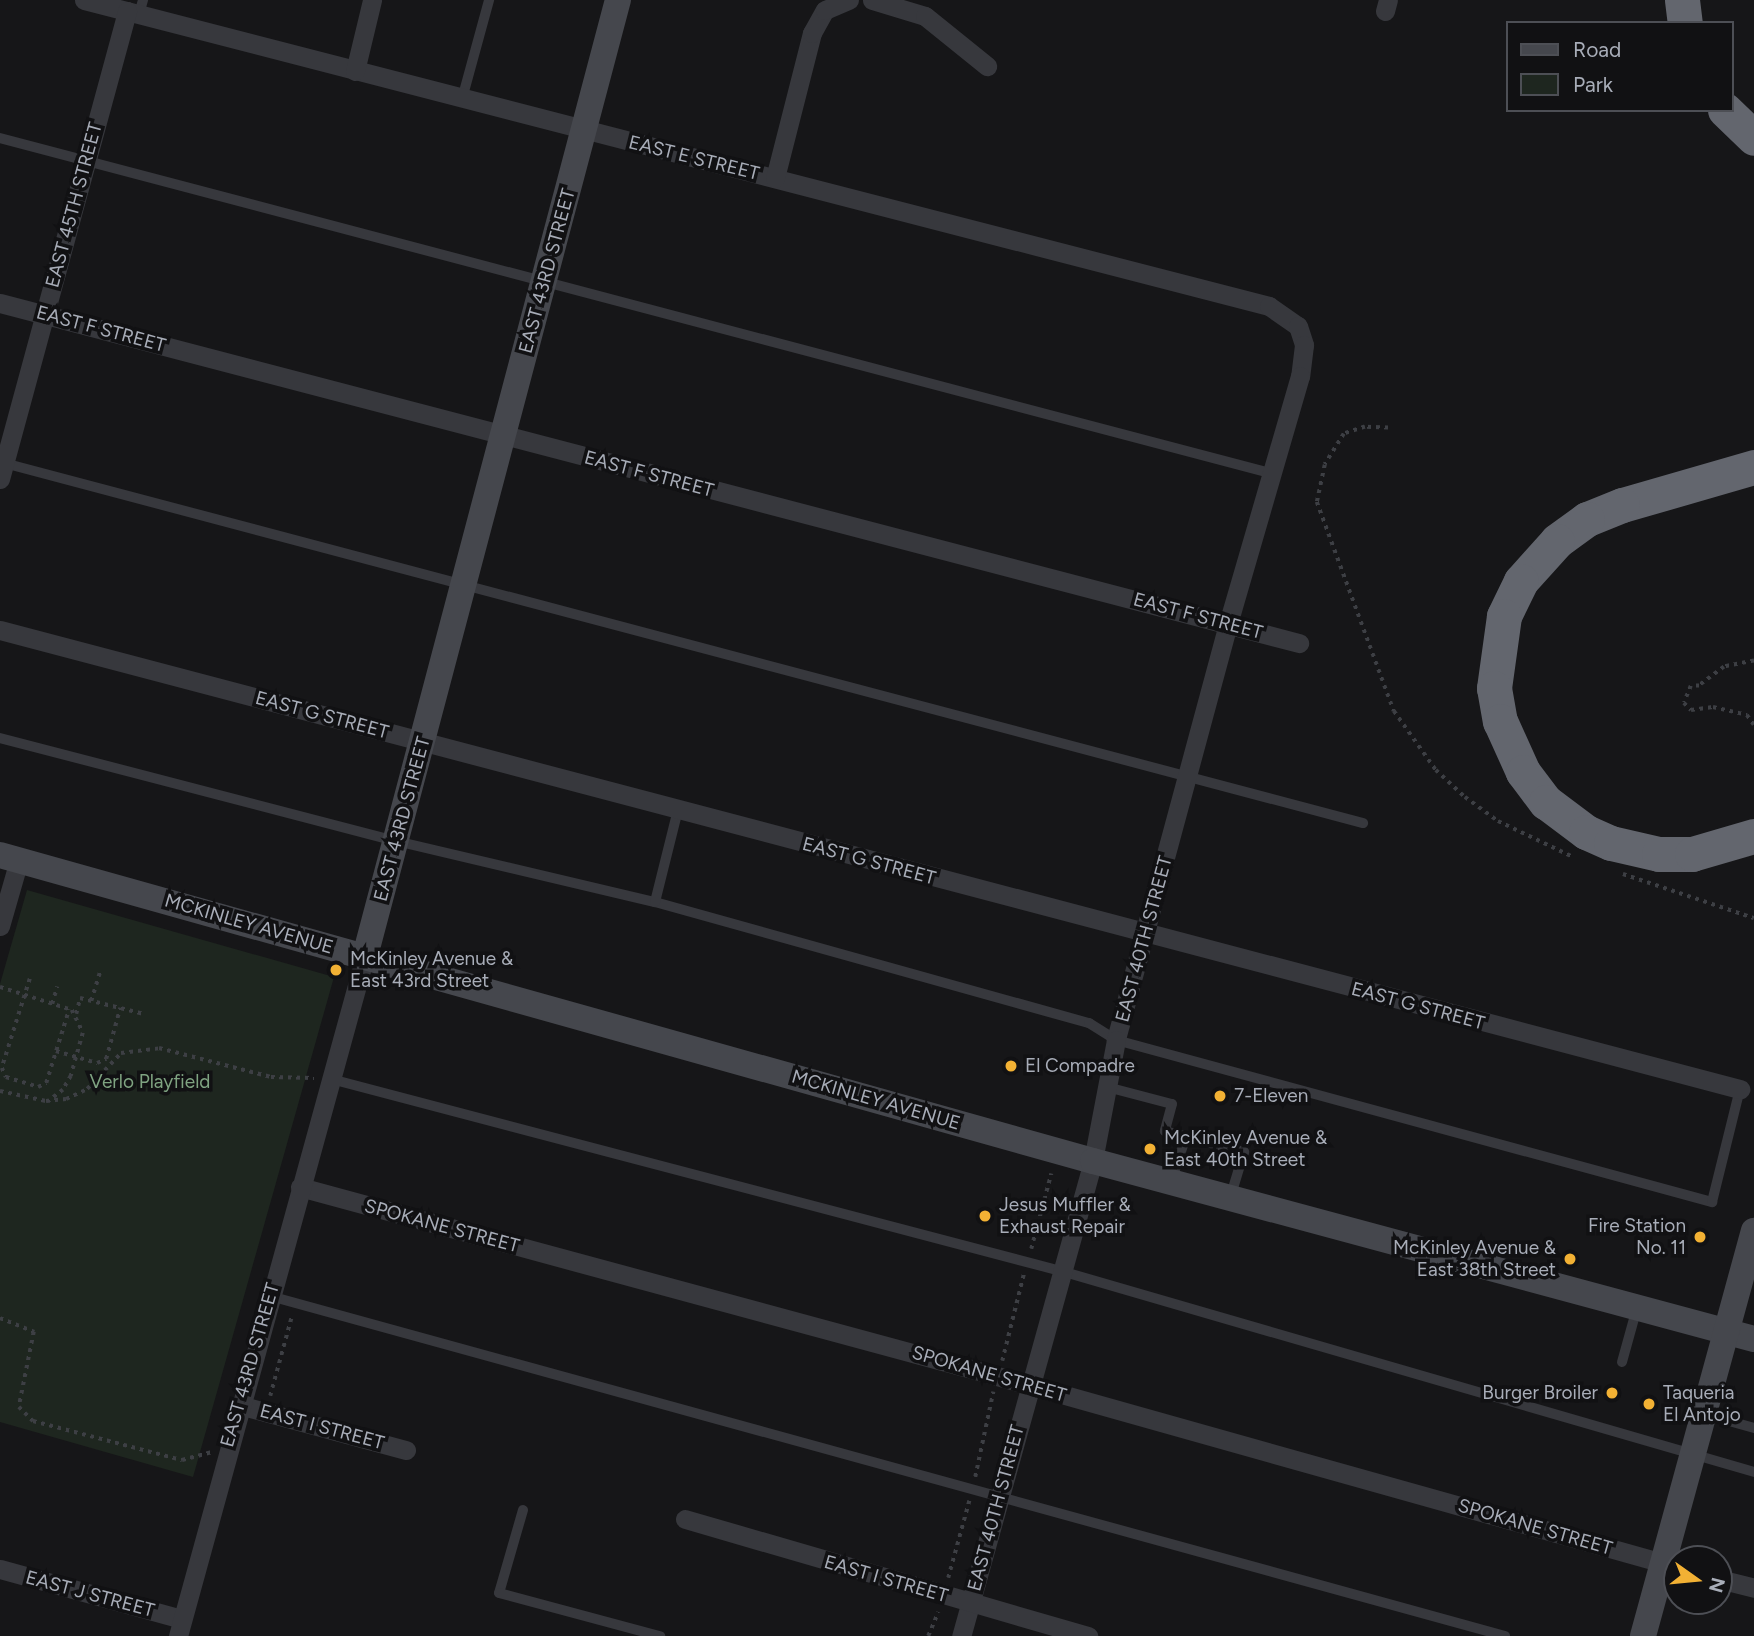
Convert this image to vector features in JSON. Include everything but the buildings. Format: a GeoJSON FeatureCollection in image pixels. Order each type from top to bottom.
{"type":"FeatureCollection","features":[{"type":"Feature","properties":{"kind":"highway"},"geometry":{"type":"LineString","coordinates":[[1682,0],[1685,21]]}},
{"type":"Feature","properties":{"kind":"highway"},"geometry":{"type":"LineString","coordinates":[[1727,112],[1754,138]]}},
{"type":"Feature","properties":{"kind":"highway"},"geometry":{"type":"LineString","coordinates":[[1754,467],[1622,505],[1587,519],[1557,541],[1521,581],[1504,615],[1494,688],[1500,721],[1523,772],[1546,802],[1586,832],[1611,843],[1659,854],[1692,853],[1754,836]]}},
{"type":"Feature","properties":{"kind":"main road","name":"EAST 43RD STREET"},"geometry":{"type":"LineString","coordinates":[[365,956],[505,436],[618,0]]}},
{"type":"Feature","properties":{"kind":"main road","name":"MCKINLEY AVENUE"},"geometry":{"type":"LineString","coordinates":[[10,858],[1093,1161],[1754,1339]]}},
{"type":"Feature","properties":{"kind":"main road"},"geometry":{"type":"LineString","coordinates":[[1674,1545],[1693,1455],[1754,1231]]}},
{"type":"Feature","properties":{"kind":"main road"},"geometry":{"type":"LineString","coordinates":[[1643,1636],[1663,1583]]}},
{"type":"Feature","properties":{"kind":"street","name":"EAST E STREET"},"geometry":{"type":"LineString","coordinates":[[85,0],[136,9],[355,71],[775,178],[1044,251],[1269,306],[1298,326]]}},
{"type":"Feature","properties":{"kind":"street"},"geometry":{"type":"LineString","coordinates":[[355,71],[372,0]]}},
{"type":"Feature","properties":{"kind":"street"},"geometry":{"type":"LineString","coordinates":[[775,178],[813,33],[825,10],[849,0]]}},
{"type":"Feature","properties":{"kind":"street"},"geometry":{"type":"LineString","coordinates":[[872,0],[925,16],[987,66]]}},
{"type":"Feature","properties":{"kind":"street","name":"EAST 45TH STREET"},"geometry":{"type":"LineString","coordinates":[[1,468],[86,160],[136,9]]}},
{"type":"Feature","properties":{"kind":"street","name":"EAST F STREET"},"geometry":{"type":"LineString","coordinates":[[0,303],[1299,643]]}},
{"type":"Feature","properties":{"kind":"street","name":"EAST 40TH STREET"},"geometry":{"type":"LineString","coordinates":[[961,1636],[1093,1161],[1116,1040],[1228,624],[1304,360],[1298,326]]}},
{"type":"Feature","properties":{"kind":"street","name":"EAST G STREET"},"geometry":{"type":"LineString","coordinates":[[0,630],[1145,935],[1740,1089]]}},
{"type":"Feature","properties":{"kind":"street"},"geometry":{"type":"LineString","coordinates":[[0,926],[10,858]]}},
{"type":"Feature","properties":{"kind":"street","name":"EAST 43RD STREET"},"geometry":{"type":"LineString","coordinates":[[179,1628],[365,956]]}},
{"type":"Feature","properties":{"kind":"street","name":"SPOKANE STREET"},"geometry":{"type":"LineString","coordinates":[[300,1187],[1029,1385],[1663,1563]]}},
{"type":"Feature","properties":{"kind":"street","name":"EAST I STREET"},"geometry":{"type":"LineString","coordinates":[[239,1405],[406,1450]]}},
{"type":"Feature","properties":{"kind":"street","name":"EAST I STREET"},"geometry":{"type":"LineString","coordinates":[[685,1518],[1088,1636]]}},
{"type":"Feature","properties":{"kind":"street","name":"EAST J STREET"},"geometry":{"type":"LineString","coordinates":[[0,1569],[179,1628]]}},
{"type":"Feature","properties":{"kind":"street"},"geometry":{"type":"LineString","coordinates":[[1733,1583],[1754,1588]]}},
{"type":"Feature","properties":{"kind":"lane"},"geometry":{"type":"LineString","coordinates":[[462,99],[489,0]]}},
{"type":"Feature","properties":{"kind":"lane"},"geometry":{"type":"LineString","coordinates":[[0,138],[544,284],[1270,473]]}},
{"type":"Feature","properties":{"kind":"lane"},"geometry":{"type":"LineString","coordinates":[[1,468],[1363,823]]}},
{"type":"Feature","properties":{"kind":"lane"},"geometry":{"type":"LineString","coordinates":[[0,738],[396,841],[655,902],[1089,1023],[1116,1040],[1712,1202],[1740,1089]]}},
{"type":"Feature","properties":{"kind":"lane"},"geometry":{"type":"LineString","coordinates":[[655,902],[678,810]]}},
{"type":"Feature","properties":{"kind":"lane"},"geometry":{"type":"LineString","coordinates":[[330,1079],[1061,1271],[1754,1472]]}},
{"type":"Feature","properties":{"kind":"lane"},"geometry":{"type":"LineString","coordinates":[[1107,1087],[1172,1104],[1166,1131],[1244,1152],[1230,1198]]}},
{"type":"Feature","properties":{"kind":"lane"},"geometry":{"type":"LineString","coordinates":[[1171,1182],[1186,1136]]}},
{"type":"Feature","properties":{"kind":"lane"},"geometry":{"type":"LineString","coordinates":[[270,1296],[1505,1636]]}},
{"type":"Feature","properties":{"kind":"lane"},"geometry":{"type":"LineString","coordinates":[[1622,1362],[1637,1308]]}},
{"type":"Feature","properties":{"kind":"lane"},"geometry":{"type":"LineString","coordinates":[[1704,1414],[1754,1428]]}},
{"type":"Feature","properties":{"kind":"lane"},"geometry":{"type":"LineString","coordinates":[[523,1510],[499,1593],[660,1636]]}},
{"type":"Feature","properties":{"kind":"path"},"geometry":{"type":"LineString","coordinates":[[1388,428],[1365,427],[1344,434],[1325,465],[1317,502],[1394,711],[1436,770],[1465,797],[1498,821],[1586,861]]}},
{"type":"Feature","properties":{"kind":"path"},"geometry":{"type":"LineString","coordinates":[[1754,661],[1724,667],[1699,686],[1691,686],[1684,703],[1691,710],[1713,707],[1748,715],[1754,725]]}},
{"type":"Feature","properties":{"kind":"path"},"geometry":{"type":"LineString","coordinates":[[1611,870],[1754,918]]}},
{"type":"Feature","properties":{"kind":"path"},"geometry":{"type":"LineString","coordinates":[[92,1001],[100,971]]}},
{"type":"Feature","properties":{"kind":"path"},"geometry":{"type":"LineString","coordinates":[[30,979],[2,1068],[6,1077],[38,1087],[46,1083],[69,1009]]}},
{"type":"Feature","properties":{"kind":"path"},"geometry":{"type":"LineString","coordinates":[[0,987],[69,1009],[83,1033],[63,1090],[48,1101]]}},
{"type":"Feature","properties":{"kind":"path"},"geometry":{"type":"LineString","coordinates":[[52,1003],[57,987]]}},
{"type":"Feature","properties":{"kind":"path"},"geometry":{"type":"LineString","coordinates":[[75,1016],[80,998],[144,1014]]}},
{"type":"Feature","properties":{"kind":"path"},"geometry":{"type":"LineString","coordinates":[[107,1056],[120,1008]]}},
{"type":"Feature","properties":{"kind":"path"},"geometry":{"type":"LineString","coordinates":[[56,1051],[97,1063],[107,1056],[159,1048],[271,1077],[330,1079]]}},
{"type":"Feature","properties":{"kind":"path"},"geometry":{"type":"LineString","coordinates":[[0,1091],[48,1101],[66,1100],[87,1089],[121,1054]]}},
{"type":"Feature","properties":{"kind":"path"},"geometry":{"type":"LineString","coordinates":[[265,1412],[295,1303]]}},
{"type":"Feature","properties":{"kind":"path"},"geometry":{"type":"LineString","coordinates":[[0,1318],[34,1332],[19,1408],[33,1421],[182,1460],[228,1447]]}},
{"type":"Feature","properties":{"kind":"path"},"geometry":{"type":"LineString","coordinates":[[928,1636],[940,1607]]}},
{"type":"Feature","properties":{"kind":"green space","name":"Verlo Playfield"},"geometry":{"type":"Polygon","coordinates":[[[27,890],[334,977],[193,1477],[0,1422],[0,984],[27,890]]]}},
{"type":"Feature","properties":{"kind":"place","name":"McKinley Avenue & East 43rd Street"},"geometry":{"type":"Point","coordinates":[336,970]}},
{"type":"Feature","properties":{"kind":"place","name":"El Compadre"},"geometry":{"type":"Point","coordinates":[1011,1066]}},
{"type":"Feature","properties":{"kind":"place","name":"7-Eleven"},"geometry":{"type":"Point","coordinates":[1220,1096]}},
{"type":"Feature","properties":{"kind":"place","name":"McKinley Avenue & East 40th Street"},"geometry":{"type":"Point","coordinates":[1150,1149]}},
{"type":"Feature","properties":{"kind":"place","name":"Jesus Muffler & Exhaust Repair"},"geometry":{"type":"Point","coordinates":[985,1216]}},
{"type":"Feature","properties":{"kind":"place","name":"Fire Station No. 11"},"geometry":{"type":"Point","coordinates":[1700,1237]}},
{"type":"Feature","properties":{"kind":"place","name":"McKinley Avenue & East 38th Street"},"geometry":{"type":"Point","coordinates":[1570,1259]}},
{"type":"Feature","properties":{"kind":"place","name":"Burger Broiler"},"geometry":{"type":"Point","coordinates":[1612,1393]}},
{"type":"Feature","properties":{"kind":"place","name":"Taqueria El Antojo"},"geometry":{"type":"Point","coordinates":[1649,1404]}}]}
